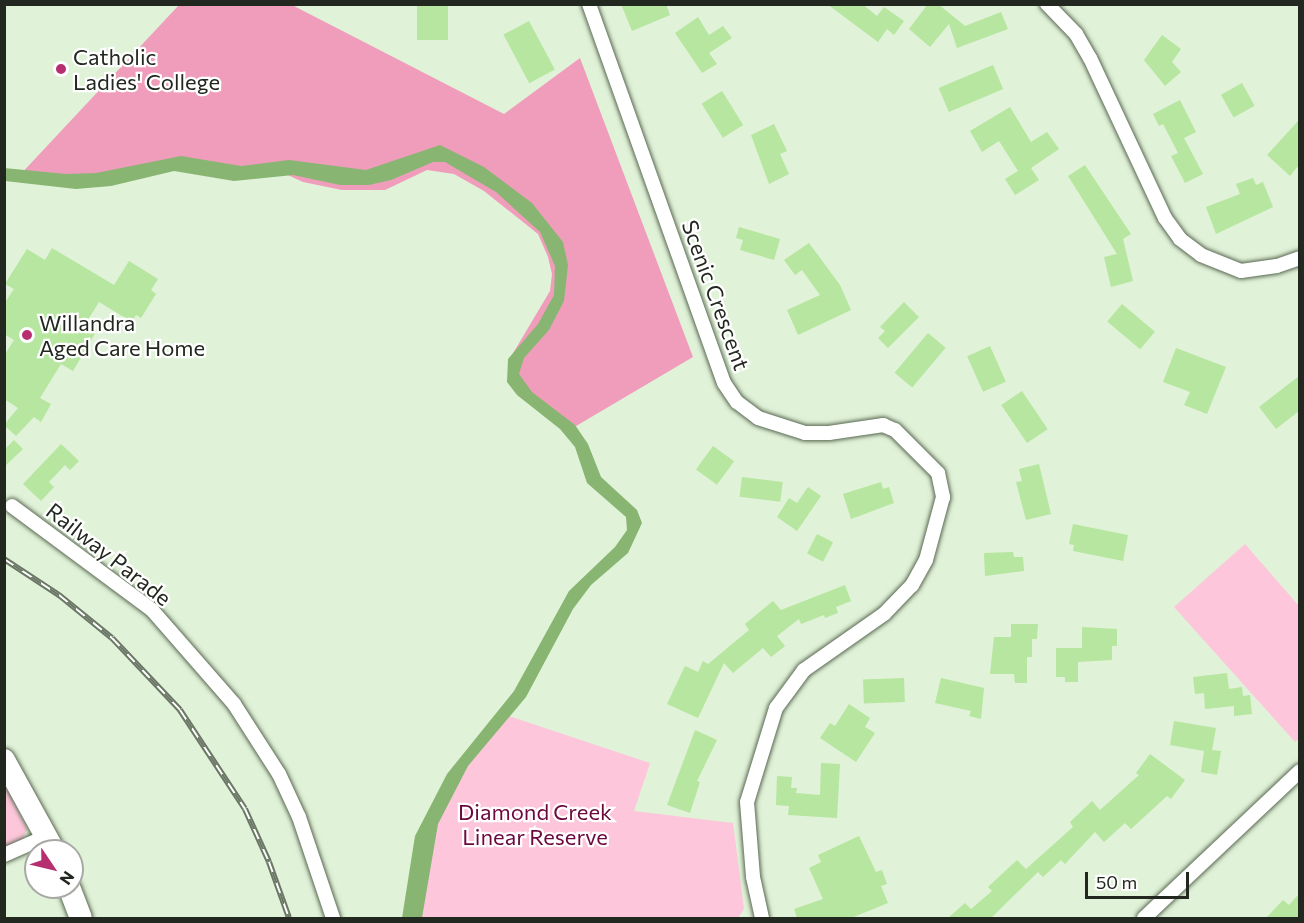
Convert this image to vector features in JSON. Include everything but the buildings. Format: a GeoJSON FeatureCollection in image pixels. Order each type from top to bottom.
{"type":"FeatureCollection","features":[{"type":"Feature","properties":{"kind":"main road"},"geometry":{"type":"LineString","coordinates":[[4,760],[47,839]]}},
{"type":"Feature","properties":{"kind":"main road"},"geometry":{"type":"LineString","coordinates":[[74,899],[81,918]]}},
{"type":"Feature","properties":{"kind":"street","name":"Scenic Crescent"},"geometry":{"type":"LineString","coordinates":[[589,4],[724,383],[737,402],[758,418],[805,433],[829,434],[883,425],[889,427],[927,458],[938,473],[943,497],[926,560],[912,585],[884,614],[804,670],[776,708],[747,802],[753,877],[762,918]]}},
{"type":"Feature","properties":{"kind":"street"},"geometry":{"type":"LineString","coordinates":[[1047,4],[1076,34],[1090,58],[1165,218],[1180,239],[1201,255],[1241,271],[1277,266],[1299,258]]}},
{"type":"Feature","properties":{"kind":"street","name":"Railway Parade"},"geometry":{"type":"LineString","coordinates":[[12,506],[152,610],[234,704],[279,774],[299,817],[333,918]]}},
{"type":"Feature","properties":{"kind":"street"},"geometry":{"type":"LineString","coordinates":[[1144,918],[1299,771]]}},
{"type":"Feature","properties":{"kind":"street"},"geometry":{"type":"LineString","coordinates":[[4,855],[24,850]]}},
{"type":"Feature","properties":{"kind":"green space"},"geometry":{"type":"Polygon","coordinates":[[[1245,544],[1299,606],[1300,738],[1295,742],[1174,607],[1245,544]]]}},
{"type":"Feature","properties":{"kind":"green space","name":"Diamond Creek Linear Reserve"},"geometry":{"type":"Polygon","coordinates":[[[509,716],[650,763],[634,811],[733,823],[744,909],[738,918],[414,918],[440,796],[509,716]]]}},
{"type":"Feature","properties":{"kind":"green space"},"geometry":{"type":"Polygon","coordinates":[[[4,782],[27,829],[22,840],[4,848],[4,782]]]}},
{"type":"Feature","properties":{"kind":"shaded area"},"geometry":{"type":"Polygon","coordinates":[[[179,5],[292,5],[504,114],[580,58],[693,357],[571,429],[528,401],[509,360],[550,291],[552,274],[548,257],[538,234],[484,191],[454,174],[427,170],[385,190],[342,190],[303,182],[279,171],[192,165],[131,179],[18,177],[179,5]]]}},
{"type":"Feature","properties":{"kind":"shaded area"},"geometry":{"type":"Polygon","coordinates":[[[440,145],[484,167],[532,203],[563,242],[568,265],[564,301],[549,330],[524,358],[519,374],[532,392],[575,425],[588,444],[601,477],[637,510],[642,523],[628,553],[591,585],[573,609],[526,697],[468,766],[438,824],[422,918],[402,918],[415,836],[447,774],[514,691],[569,591],[615,547],[627,530],[626,517],[587,483],[575,447],[560,429],[517,395],[507,382],[508,359],[538,324],[554,295],[555,266],[540,232],[496,192],[445,162],[433,162],[391,180],[369,185],[340,185],[293,175],[234,181],[174,171],[111,186],[76,189],[5,181],[4,168],[66,174],[96,173],[181,156],[241,166],[289,160],[366,170],[440,145]]]}},
{"type":"Feature","properties":{"kind":"railway"},"geometry":{"type":"LineString","coordinates":[[4,559],[59,595],[112,638],[180,710],[245,809],[269,862],[289,918]]}},
{"type":"Feature","properties":{"kind":"place","name":"Catholic Ladies' College"},"geometry":{"type":"Point","coordinates":[61,69]}},
{"type":"Feature","properties":{"kind":"place","name":"Willandra Aged Care Home"},"geometry":{"type":"Point","coordinates":[27,335]}}]}
